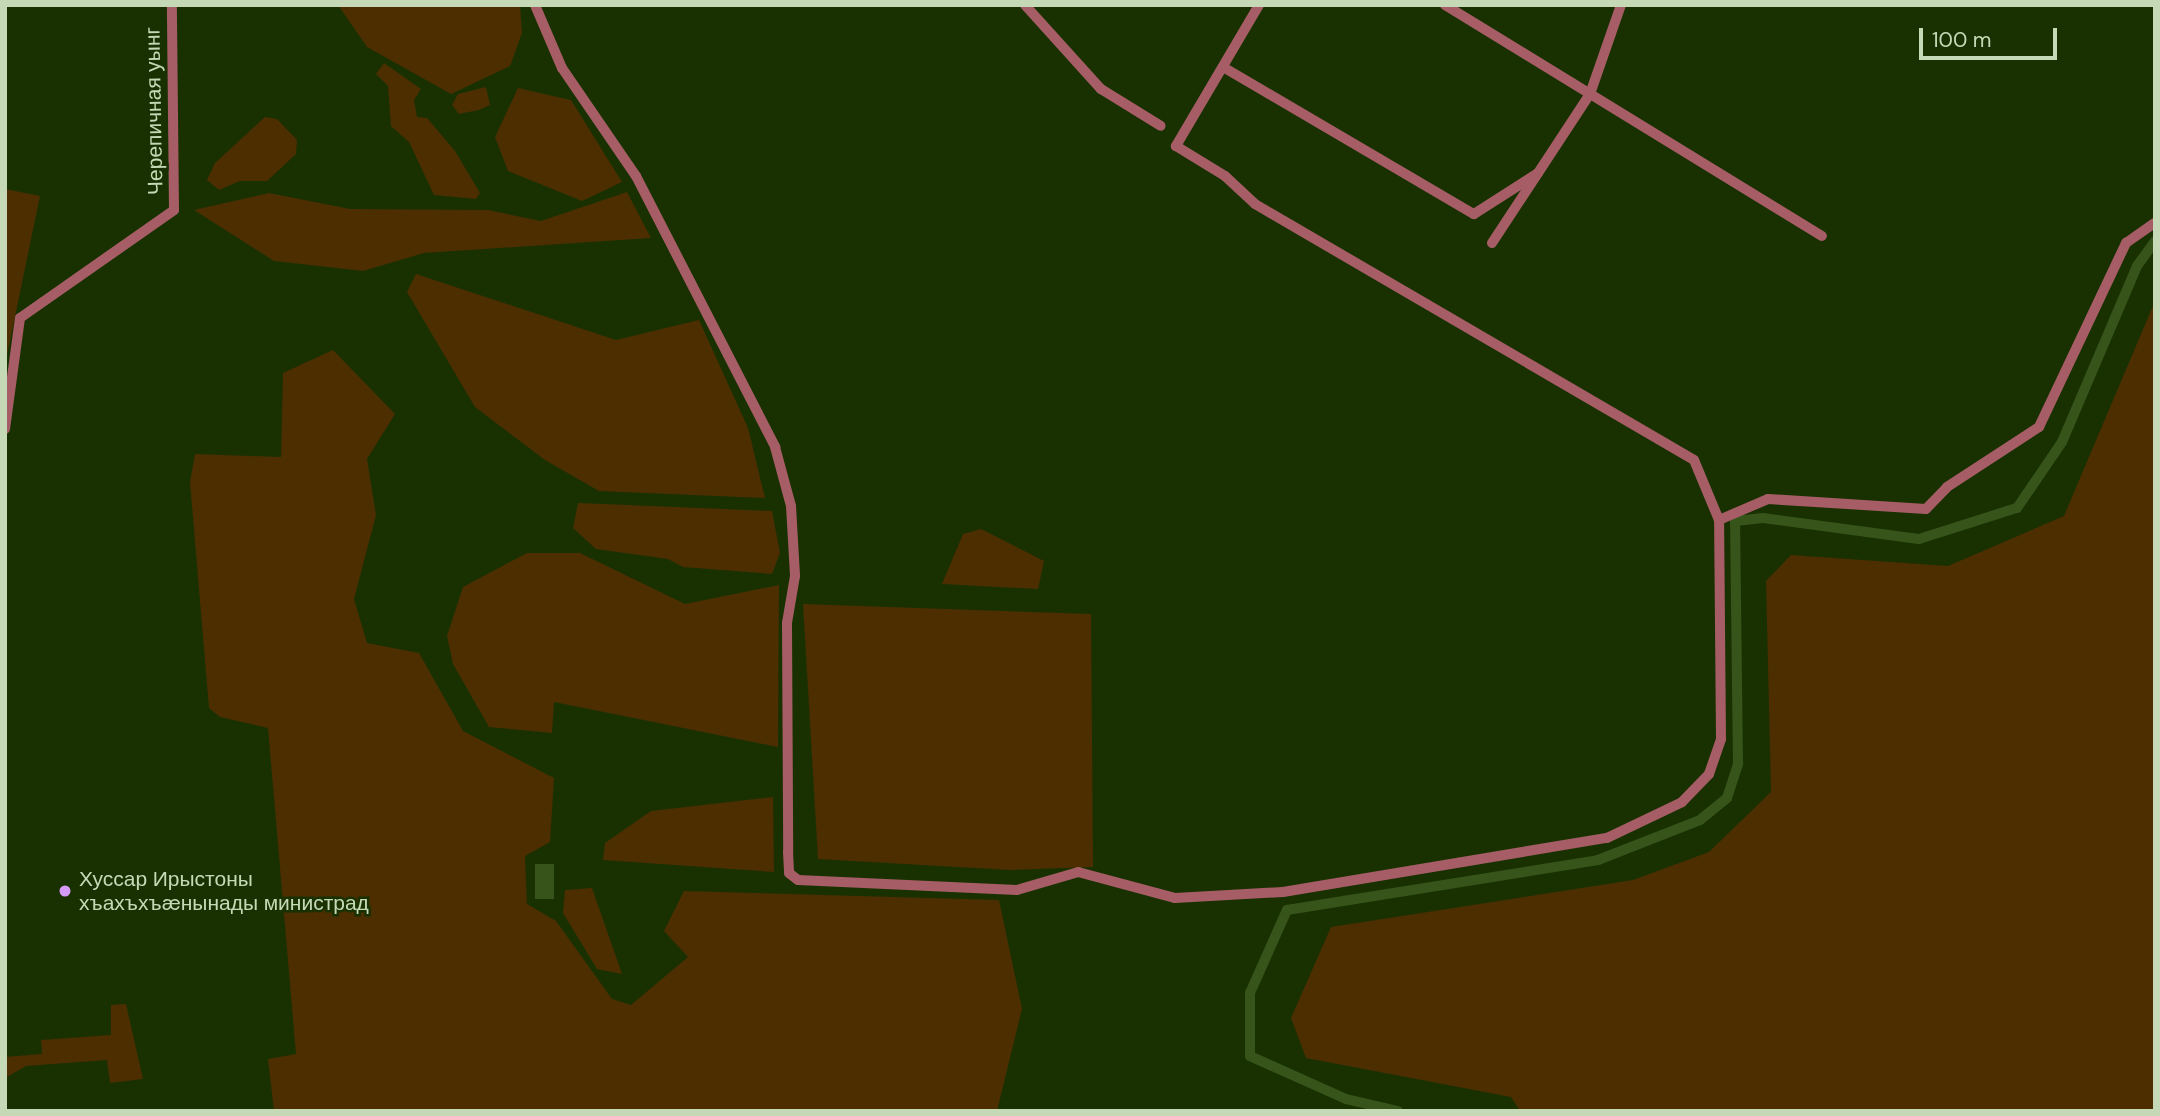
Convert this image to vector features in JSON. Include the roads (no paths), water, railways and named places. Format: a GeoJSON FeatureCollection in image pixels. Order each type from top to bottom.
{"type":"FeatureCollection","features":[{"type":"Feature","properties":{"kind":"street","name":"Черепичная уынг"},"geometry":{"type":"LineString","coordinates":[[5,429],[20,318],[174,210],[172,5]]}},
{"type":"Feature","properties":{"kind":"street"},"geometry":{"type":"LineString","coordinates":[[535,5],[562,68],[636,176],[775,447],[792,506],[789,873],[799,880],[1017,890],[1077,872],[1182,898],[1283,892],[1607,838],[1682,802],[1709,774],[1721,739],[1719,520],[1694,460],[1255,204],[1225,176],[1176,146],[1259,5]]}},
{"type":"Feature","properties":{"kind":"street"},"geometry":{"type":"LineString","coordinates":[[1025,5],[1101,89],[1161,126]]}},
{"type":"Feature","properties":{"kind":"street"},"geometry":{"type":"LineString","coordinates":[[1445,5],[1822,236]]}},
{"type":"Feature","properties":{"kind":"street"},"geometry":{"type":"LineString","coordinates":[[1492,243],[1590,94],[1622,5]]}},
{"type":"Feature","properties":{"kind":"street"},"geometry":{"type":"LineString","coordinates":[[1223,66],[1474,215],[1538,173]]}},
{"type":"Feature","properties":{"kind":"street"},"geometry":{"type":"LineString","coordinates":[[1719,520],[1768,499],[1926,509],[1947,487],[2039,427],[2126,243],[2155,223]]}},
{"type":"Feature","properties":{"kind":"waterway"},"geometry":{"type":"LineString","coordinates":[[1398,1111],[1346,1099],[1250,1056],[1250,993],[1287,910],[1598,860],[1700,820],[1727,798],[1738,764],[1735,521],[1763,518],[1919,539],[2017,508],[2062,442],[2137,266],[2155,241]]}},
{"type":"Feature","properties":{"kind":"place","name":"Хуссар Ирыстоны хъахъхъæнынады министрад"},"geometry":{"type":"Point","coordinates":[65,891]}}]}
